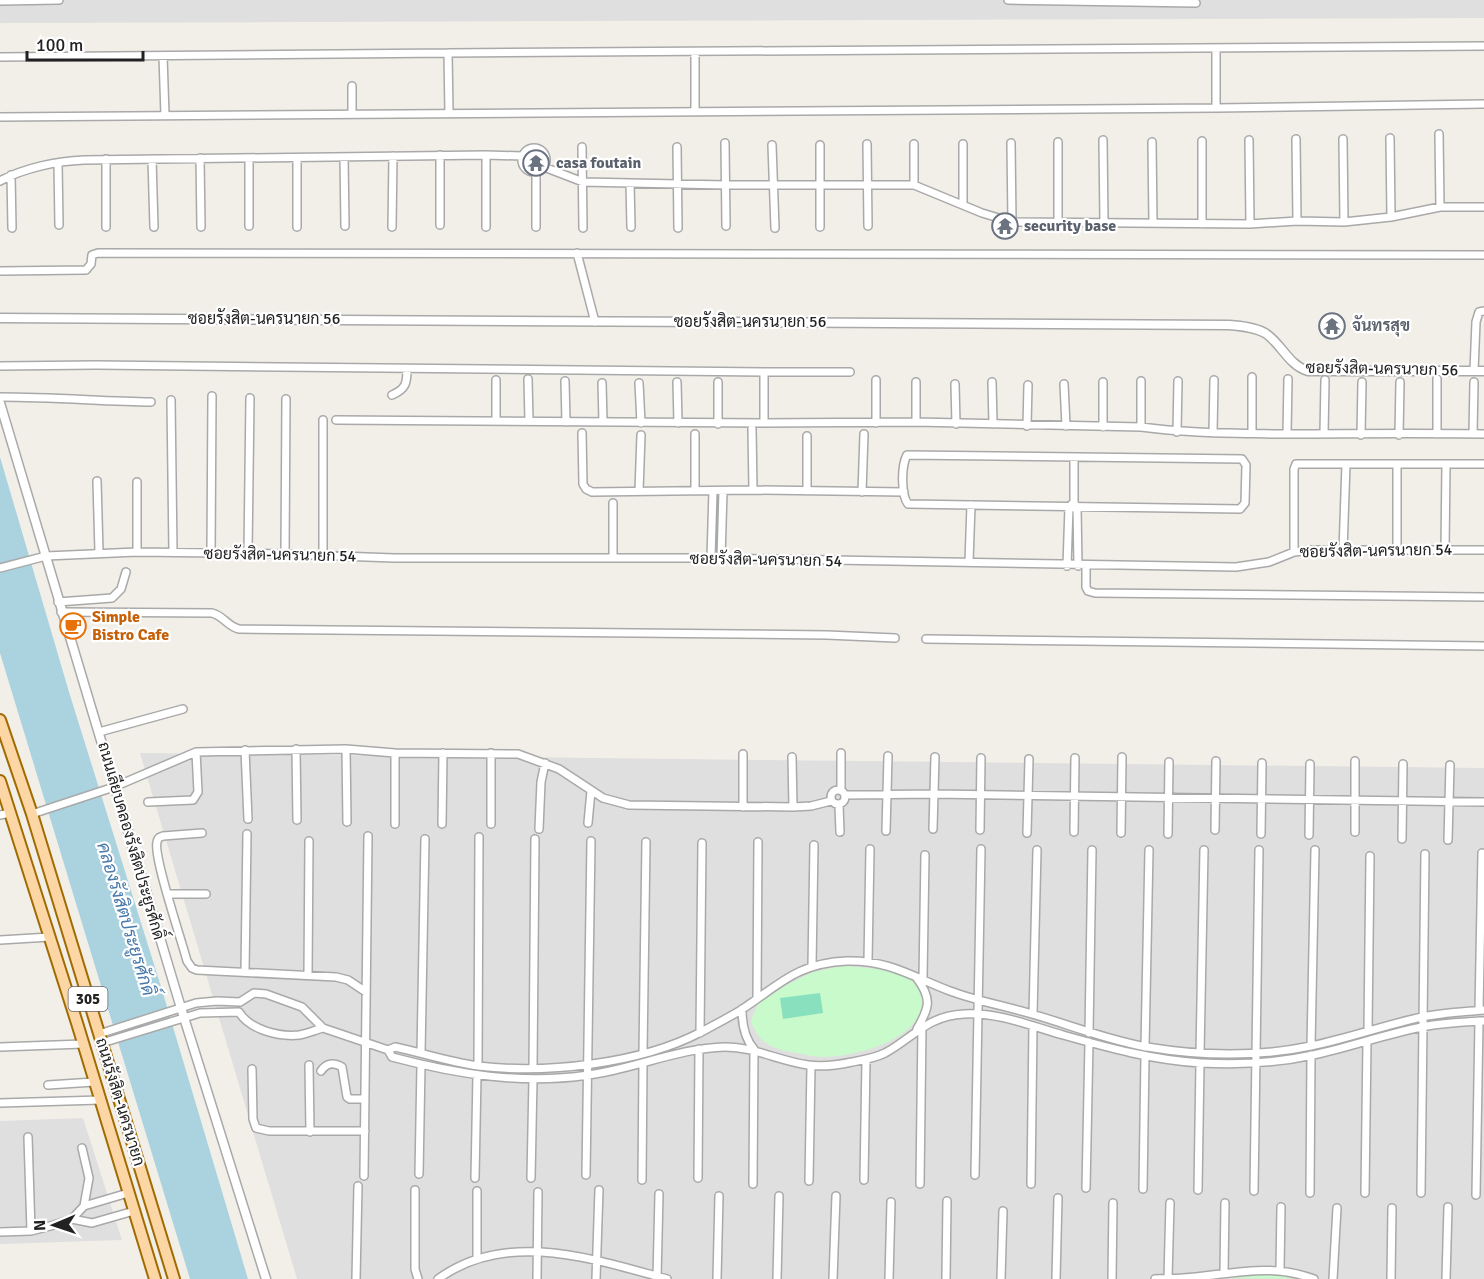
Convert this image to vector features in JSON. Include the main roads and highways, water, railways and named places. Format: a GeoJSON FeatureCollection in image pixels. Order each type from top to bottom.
{"type":"FeatureCollection","features":[{"type":"Feature","properties":{"kind":"main road","name":"ถนนรังสิต-นครนายก"},"geometry":{"type":"LineString","coordinates":[[0,720],[37,812],[105,1037],[174,1279]]}},
{"type":"Feature","properties":{"kind":"main road","name":"ถนนรังสิต-นครนายก"},"geometry":{"type":"LineString","coordinates":[[0,781],[5,814],[50,937],[155,1279]]}},
{"type":"Feature","properties":{"kind":"water","name":"คลองรังสิตประยูรศักดิ์"},"geometry":{"type":"Polygon","coordinates":[[[0,457],[69,692],[162,990],[248,1279],[190,1279],[0,653],[0,457]]]}},
{"type":"Feature","properties":{"kind":"place","name":"casa foutain"},"geometry":{"type":"Point","coordinates":[536,163]}},
{"type":"Feature","properties":{"kind":"place","name":"security base"},"geometry":{"type":"Point","coordinates":[1005,226]}},
{"type":"Feature","properties":{"kind":"place","name":"จันทรสุข"},"geometry":{"type":"Point","coordinates":[1332,326]}},
{"type":"Feature","properties":{"kind":"place","name":"Simple Bistro Cafe"},"geometry":{"type":"Point","coordinates":[73,626]}}]}
